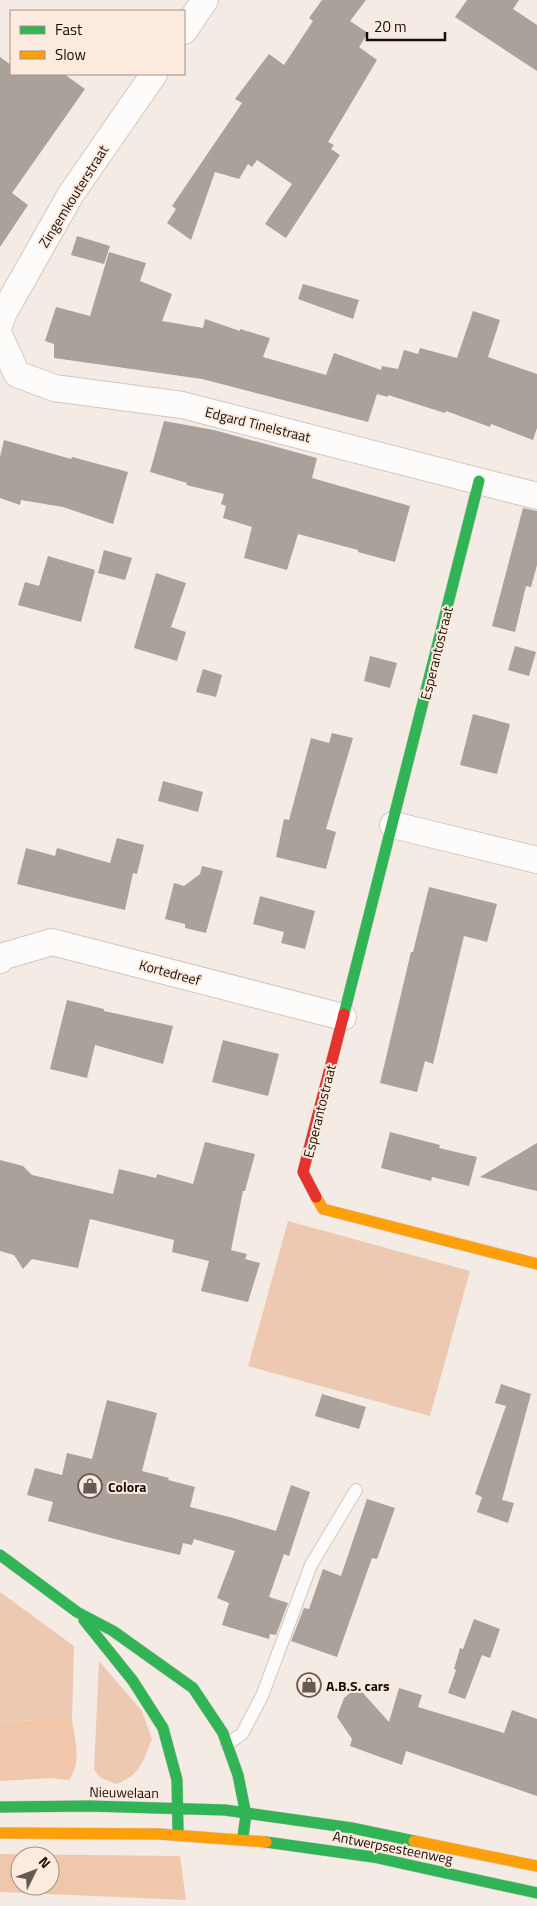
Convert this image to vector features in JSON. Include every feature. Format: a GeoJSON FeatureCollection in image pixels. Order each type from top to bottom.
{"type":"FeatureCollection","features":[{"type":"Feature","properties":{"kind":"main road","name":"Esperantostraat"},"geometry":{"type":"LineString","coordinates":[[479,481],[394,825],[303,1172],[323,1209],[537,1264]]}},
{"type":"Feature","properties":{"kind":"main road"},"geometry":{"type":"LineString","coordinates":[[0,1555],[78,1612],[113,1631],[193,1688],[223,1733],[238,1775],[246,1814],[243,1840]]}},
{"type":"Feature","properties":{"kind":"main road"},"geometry":{"type":"LineString","coordinates":[[0,1833],[90,1832],[178,1836],[177,1780],[163,1728],[133,1681],[78,1612]]}},
{"type":"Feature","properties":{"kind":"main road","name":"Nieuwelaan"},"geometry":{"type":"LineString","coordinates":[[0,1807],[178,1808],[225,1810],[246,1814]]}},
{"type":"Feature","properties":{"kind":"main road","name":"Antwerpsesteenweg"},"geometry":{"type":"LineString","coordinates":[[246,1814],[352,1828],[537,1866]]}},
{"type":"Feature","properties":{"kind":"main road","name":"Antwerpsesteenweg"},"geometry":{"type":"LineString","coordinates":[[178,1836],[243,1840],[318,1848],[421,1866],[537,1893]]}},
{"type":"Feature","properties":{"kind":"street"},"geometry":{"type":"LineString","coordinates":[[185,29],[203,1]]}},
{"type":"Feature","properties":{"kind":"street","name":"Zingemkouterstraat"},"geometry":{"type":"LineString","coordinates":[[0,323],[3,314],[71,194],[153,75]]}},
{"type":"Feature","properties":{"kind":"street","name":"Edgard Tinelstraat"},"geometry":{"type":"LineString","coordinates":[[0,336],[17,374],[54,388],[182,405],[537,496]]}},
{"type":"Feature","properties":{"kind":"street"},"geometry":{"type":"LineString","coordinates":[[394,825],[537,860]]}},
{"type":"Feature","properties":{"kind":"street","name":"Kortedreef"},"geometry":{"type":"LineString","coordinates":[[0,960],[4,956],[52,942],[343,1017]]}},
{"type":"Feature","properties":{"kind":"lane"},"geometry":{"type":"LineString","coordinates":[[227,1744],[242,1734],[262,1696],[311,1565],[356,1490]]}},
{"type":"Feature","properties":{"kind":"shaded area"},"geometry":{"type":"Polygon","coordinates":[[[288,1221],[470,1271],[430,1416],[248,1366],[288,1221]]]}},
{"type":"Feature","properties":{"kind":"shaded area"},"geometry":{"type":"Polygon","coordinates":[[[0,1592],[74,1646],[72,1720],[34,1720],[0,1723],[0,1592]]]}},
{"type":"Feature","properties":{"kind":"shaded area"},"geometry":{"type":"Polygon","coordinates":[[[99,1661],[142,1711],[152,1739],[136,1772],[124,1781],[116,1784],[101,1778],[94,1770],[99,1661]]]}},
{"type":"Feature","properties":{"kind":"shaded area"},"geometry":{"type":"Polygon","coordinates":[[[34,1720],[72,1720],[76,1743],[73,1773],[69,1780],[52,1778],[0,1781],[0,1723],[34,1720]]]}},
{"type":"Feature","properties":{"kind":"shaded area"},"geometry":{"type":"Polygon","coordinates":[[[0,1854],[10,1854],[10,1892],[0,1892],[0,1854]]]}},
{"type":"Feature","properties":{"kind":"shaded area"},"geometry":{"type":"Polygon","coordinates":[[[60,1855],[180,1856],[186,1900],[60,1895],[60,1855]]]}},
{"type":"Feature","properties":{"kind":"building"},"geometry":{"type":"Polygon","coordinates":[[[322,0],[366,0],[350,21],[368,33],[359,47],[377,60],[328,142],[334,145],[331,149],[340,155],[286,238],[265,224],[292,184],[257,160],[252,167],[248,164],[239,179],[215,172],[191,240],[167,223],[176,209],[172,206],[242,103],[235,99],[269,54],[284,65],[313,21],[309,18],[322,0]]]}},
{"type":"Feature","properties":{"kind":"building"},"geometry":{"type":"Polygon","coordinates":[[[467,0],[519,0],[513,9],[537,25],[537,71],[455,17],[467,0]]]}},
{"type":"Feature","properties":{"kind":"building"},"geometry":{"type":"Polygon","coordinates":[[[0,57],[10,64],[10,75],[65,75],[85,89],[12,193],[28,205],[0,247],[0,57]]]}},
{"type":"Feature","properties":{"kind":"building"},"geometry":{"type":"Polygon","coordinates":[[[77,236],[110,246],[104,264],[71,255],[77,236]]]}},
{"type":"Feature","properties":{"kind":"building"},"geometry":{"type":"Polygon","coordinates":[[[109,252],[146,263],[140,281],[172,294],[162,321],[203,328],[205,319],[240,331],[240,329],[270,338],[263,357],[326,375],[334,353],[381,370],[382,366],[398,369],[404,350],[418,354],[420,348],[457,358],[473,311],[500,320],[488,357],[537,374],[537,428],[533,440],[491,424],[490,427],[446,411],[445,413],[388,395],[388,397],[377,394],[368,422],[202,379],[54,358],[54,344],[45,341],[56,307],[90,316],[109,252]]]}},
{"type":"Feature","properties":{"kind":"building"},"geometry":{"type":"Polygon","coordinates":[[[303,284],[359,300],[353,319],[298,299],[303,284]]]}},
{"type":"Feature","properties":{"kind":"building"},"geometry":{"type":"Polygon","coordinates":[[[164,421],[214,430],[317,458],[312,478],[410,506],[395,562],[298,534],[287,570],[244,558],[252,527],[223,518],[226,506],[221,504],[224,494],[186,485],[187,483],[150,472],[164,421]]]}},
{"type":"Feature","properties":{"kind":"building"},"geometry":{"type":"Polygon","coordinates":[[[4,440],[71,459],[72,457],[128,472],[113,524],[63,507],[21,500],[20,505],[0,498],[0,457],[4,440]]]}},
{"type":"Feature","properties":{"kind":"building"},"geometry":{"type":"Polygon","coordinates":[[[523,508],[537,511],[537,565],[531,587],[526,586],[515,632],[492,626],[523,508]]]}},
{"type":"Feature","properties":{"kind":"building"},"geometry":{"type":"Polygon","coordinates":[[[104,550],[132,558],[125,580],[98,573],[104,550]]]}},
{"type":"Feature","properties":{"kind":"building"},"geometry":{"type":"Polygon","coordinates":[[[48,556],[95,570],[81,622],[18,605],[25,582],[39,586],[48,556]]]}},
{"type":"Feature","properties":{"kind":"building"},"geometry":{"type":"Polygon","coordinates":[[[156,573],[186,583],[171,627],[186,632],[177,661],[134,648],[156,573]]]}},
{"type":"Feature","properties":{"kind":"building"},"geometry":{"type":"Polygon","coordinates":[[[515,646],[536,652],[529,676],[508,670],[515,646]]]}},
{"type":"Feature","properties":{"kind":"building"},"geometry":{"type":"Polygon","coordinates":[[[370,656],[397,663],[390,688],[364,681],[370,656]]]}},
{"type":"Feature","properties":{"kind":"building"},"geometry":{"type":"Polygon","coordinates":[[[203,669],[222,675],[216,697],[196,692],[203,669]]]}},
{"type":"Feature","properties":{"kind":"building"},"geometry":{"type":"Polygon","coordinates":[[[473,714],[510,724],[497,774],[460,765],[473,714]]]}},
{"type":"Feature","properties":{"kind":"building"},"geometry":{"type":"Polygon","coordinates":[[[332,733],[353,738],[326,829],[336,832],[326,869],[276,857],[284,819],[289,820],[311,738],[329,743],[332,733]]]}},
{"type":"Feature","properties":{"kind":"building"},"geometry":{"type":"Polygon","coordinates":[[[163,781],[203,792],[198,812],[158,801],[163,781]]]}},
{"type":"Feature","properties":{"kind":"building"},"geometry":{"type":"Polygon","coordinates":[[[117,838],[144,845],[137,874],[133,873],[125,910],[17,884],[26,848],[55,856],[57,848],[110,863],[117,838]]]}},
{"type":"Feature","properties":{"kind":"building"},"geometry":{"type":"Polygon","coordinates":[[[202,866],[223,871],[206,933],[185,928],[185,924],[165,919],[174,883],[184,886],[200,874],[202,866]]]}},
{"type":"Feature","properties":{"kind":"building"},"geometry":{"type":"Polygon","coordinates":[[[429,887],[497,904],[487,942],[464,936],[433,1064],[425,1061],[417,1092],[380,1083],[411,952],[413,952],[429,887]]]}},
{"type":"Feature","properties":{"kind":"building"},"geometry":{"type":"Polygon","coordinates":[[[260,896],[315,911],[305,949],[281,943],[284,932],[253,924],[260,896]]]}},
{"type":"Feature","properties":{"kind":"building"},"geometry":{"type":"Polygon","coordinates":[[[67,1000],[104,1009],[104,1011],[173,1026],[163,1064],[95,1045],[87,1078],[50,1069],[67,1000]]]}},
{"type":"Feature","properties":{"kind":"building"},"geometry":{"type":"Polygon","coordinates":[[[223,1040],[279,1054],[268,1096],[212,1082],[223,1040]]]}},
{"type":"Feature","properties":{"kind":"building"},"geometry":{"type":"Polygon","coordinates":[[[390,1132],[440,1145],[439,1148],[477,1157],[469,1186],[432,1177],[431,1181],[381,1168],[390,1132]]]}},
{"type":"Feature","properties":{"kind":"building"},"geometry":{"type":"Polygon","coordinates":[[[205,1142],[255,1154],[245,1191],[243,1191],[231,1250],[247,1254],[245,1259],[260,1263],[248,1302],[201,1291],[209,1261],[172,1252],[174,1240],[90,1219],[78,1268],[32,1259],[23,1269],[14,1255],[0,1251],[0,1160],[23,1166],[32,1175],[113,1194],[119,1169],[156,1178],[157,1174],[193,1184],[205,1142]]]}},
{"type":"Feature","properties":{"kind":"building"},"geometry":{"type":"Polygon","coordinates":[[[537,1143],[537,1191],[480,1177],[537,1143]]]}},
{"type":"Feature","properties":{"kind":"building"},"geometry":{"type":"Polygon","coordinates":[[[501,1384],[531,1394],[502,1500],[514,1503],[508,1523],[477,1512],[482,1497],[475,1494],[506,1406],[495,1403],[501,1384]]]}},
{"type":"Feature","properties":{"kind":"building"},"geometry":{"type":"Polygon","coordinates":[[[322,1394],[366,1407],[359,1429],[315,1416],[322,1394]]]}},
{"type":"Feature","properties":{"kind":"building"},"geometry":{"type":"Polygon","coordinates":[[[107,1400],[157,1413],[142,1471],[195,1487],[190,1507],[276,1531],[291,1485],[310,1492],[289,1556],[284,1554],[269,1597],[288,1603],[276,1635],[270,1634],[269,1639],[222,1625],[229,1603],[217,1598],[235,1551],[194,1539],[192,1545],[183,1543],[180,1555],[48,1521],[53,1502],[27,1495],[35,1468],[62,1475],[67,1453],[92,1459],[107,1400]]]}},
{"type":"Feature","properties":{"kind":"building"},"geometry":{"type":"Polygon","coordinates":[[[367,1499],[395,1508],[377,1559],[372,1558],[337,1657],[291,1641],[304,1608],[309,1609],[323,1569],[341,1576],[367,1499]]]}},
{"type":"Feature","properties":{"kind":"building"},"geometry":{"type":"Polygon","coordinates":[[[474,1619],[500,1629],[490,1658],[482,1655],[465,1699],[448,1693],[456,1670],[454,1669],[460,1648],[463,1649],[474,1619]]]}},
{"type":"Feature","properties":{"kind":"building"},"geometry":{"type":"Polygon","coordinates":[[[399,1688],[422,1695],[418,1707],[504,1733],[512,1710],[537,1719],[537,1796],[406,1751],[402,1765],[350,1746],[352,1739],[337,1717],[344,1698],[350,1693],[362,1692],[389,1722],[399,1688]]]}},
{"type":"Feature","properties":{"kind":"traffic: fast"},"geometry":{"type":"LineString","coordinates":[[344,1014],[479,481]]}},
{"type":"Feature","properties":{"kind":"traffic: fast"},"geometry":{"type":"LineString","coordinates":[[0,1555],[77,1612],[113,1631],[193,1688],[223,1733],[238,1775],[246,1815],[243,1836]]}},
{"type":"Feature","properties":{"kind":"traffic: fast"},"geometry":{"type":"LineString","coordinates":[[84,1620],[133,1681],[163,1728],[177,1780],[178,1831]]}},
{"type":"Feature","properties":{"kind":"traffic: fast"},"geometry":{"type":"LineString","coordinates":[[0,1807],[90,1806],[225,1810],[352,1828],[414,1841]]}},
{"type":"Feature","properties":{"kind":"traffic: fast"},"geometry":{"type":"LineString","coordinates":[[266,1842],[373,1857],[537,1893]]}},
{"type":"Feature","properties":{"kind":"traffic: slow"},"geometry":{"type":"LineString","coordinates":[[316,1197],[323,1209],[537,1264]]}},
{"type":"Feature","properties":{"kind":"traffic: slow"},"geometry":{"type":"LineString","coordinates":[[0,1833],[159,1834],[266,1842]]}},
{"type":"Feature","properties":{"kind":"traffic: slow"},"geometry":{"type":"LineString","coordinates":[[414,1841],[537,1866]]}},
{"type":"Feature","properties":{"kind":"traffic: jam"},"geometry":{"type":"LineString","coordinates":[[316,1197],[303,1172],[344,1014]]}},
{"type":"Feature","properties":{"kind":"place","name":"Colora"},"geometry":{"type":"Point","coordinates":[90,1486]}},
{"type":"Feature","properties":{"kind":"place","name":"A.B.S. cars"},"geometry":{"type":"Point","coordinates":[309,1685]}}]}
